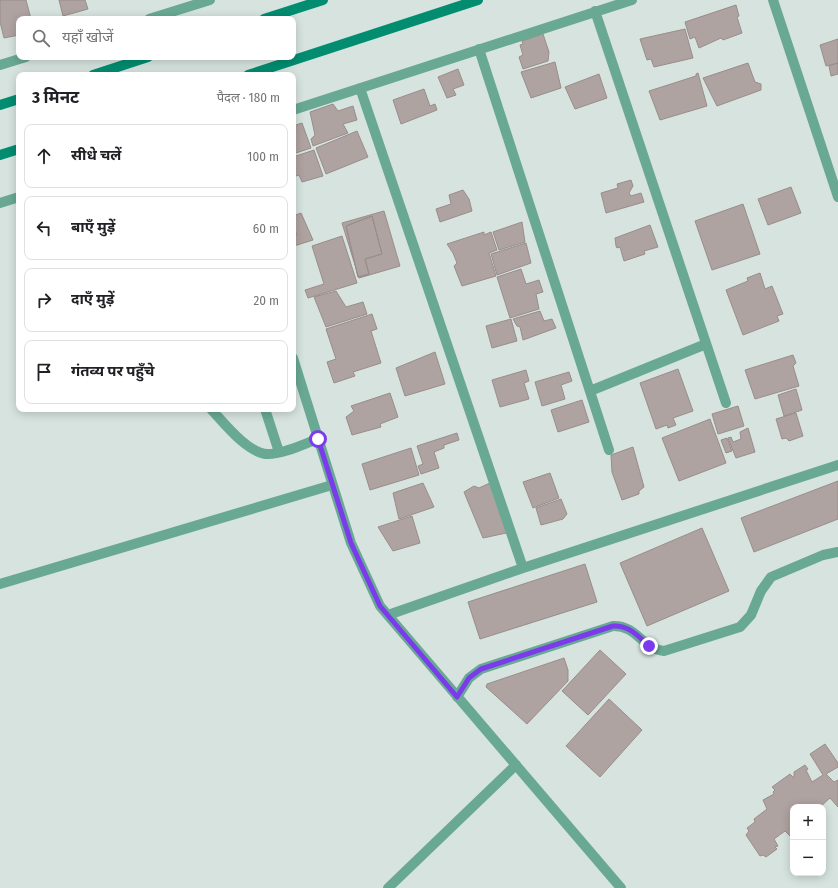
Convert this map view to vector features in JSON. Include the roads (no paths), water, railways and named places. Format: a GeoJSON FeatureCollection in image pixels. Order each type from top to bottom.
{"type":"FeatureCollection","features":[{"type":"Feature","properties":{"kind":"street"},"geometry":{"type":"LineString","coordinates":[[159,16],[210,0]]}},
{"type":"Feature","properties":{"kind":"street"},"geometry":{"type":"LineString","coordinates":[[273,16],[323,0]]}},
{"type":"Feature","properties":{"kind":"street"},"geometry":{"type":"LineString","coordinates":[[296,59],[478,0]]}},
{"type":"Feature","properties":{"kind":"street"},"geometry":{"type":"LineString","coordinates":[[296,109],[632,0]]}},
{"type":"Feature","properties":{"kind":"street"},"geometry":{"type":"LineString","coordinates":[[773,0],[838,197]]}},
{"type":"Feature","properties":{"kind":"street"},"geometry":{"type":"LineString","coordinates":[[595,12],[726,403]]}},
{"type":"Feature","properties":{"kind":"street"},"geometry":{"type":"LineString","coordinates":[[479,49],[609,450]]}},
{"type":"Feature","properties":{"kind":"street"},"geometry":{"type":"LineString","coordinates":[[0,65],[16,60]]}},
{"type":"Feature","properties":{"kind":"street"},"geometry":{"type":"LineString","coordinates":[[102,72],[139,60]]}},
{"type":"Feature","properties":{"kind":"street"},"geometry":{"type":"LineString","coordinates":[[257,72],[294,60]]}},
{"type":"Feature","properties":{"kind":"street"},"geometry":{"type":"LineString","coordinates":[[360,88],[523,568]]}},
{"type":"Feature","properties":{"kind":"street"},"geometry":{"type":"LineString","coordinates":[[0,105],[16,100]]}},
{"type":"Feature","properties":{"kind":"street"},"geometry":{"type":"LineString","coordinates":[[0,155],[16,150]]}},
{"type":"Feature","properties":{"kind":"street"},"geometry":{"type":"LineString","coordinates":[[0,204],[16,198]]}},
{"type":"Feature","properties":{"kind":"street"},"geometry":{"type":"LineString","coordinates":[[590,391],[706,344]]}},
{"type":"Feature","properties":{"kind":"street"},"geometry":{"type":"LineString","coordinates":[[296,368],[351,543],[380,606],[621,888]]}},
{"type":"Feature","properties":{"kind":"street"},"geometry":{"type":"LineString","coordinates":[[214,412],[245,444],[255,451],[268,454],[279,452],[318,439]]}},
{"type":"Feature","properties":{"kind":"street"},"geometry":{"type":"LineString","coordinates":[[266,412],[279,452]]}},
{"type":"Feature","properties":{"kind":"street"},"geometry":{"type":"LineString","coordinates":[[388,615],[523,568],[838,465]]}},
{"type":"Feature","properties":{"kind":"street"},"geometry":{"type":"LineString","coordinates":[[0,584],[332,485]]}},
{"type":"Feature","properties":{"kind":"street"},"geometry":{"type":"LineString","coordinates":[[457,697],[469,678],[481,669],[613,626],[621,625],[629,628],[649,646],[656,650],[664,651],[734,630],[745,622],[765,584],[771,576],[823,555],[838,552]]}},
{"type":"Feature","properties":{"kind":"street"},"geometry":{"type":"LineString","coordinates":[[388,888],[516,765]]}}]}
